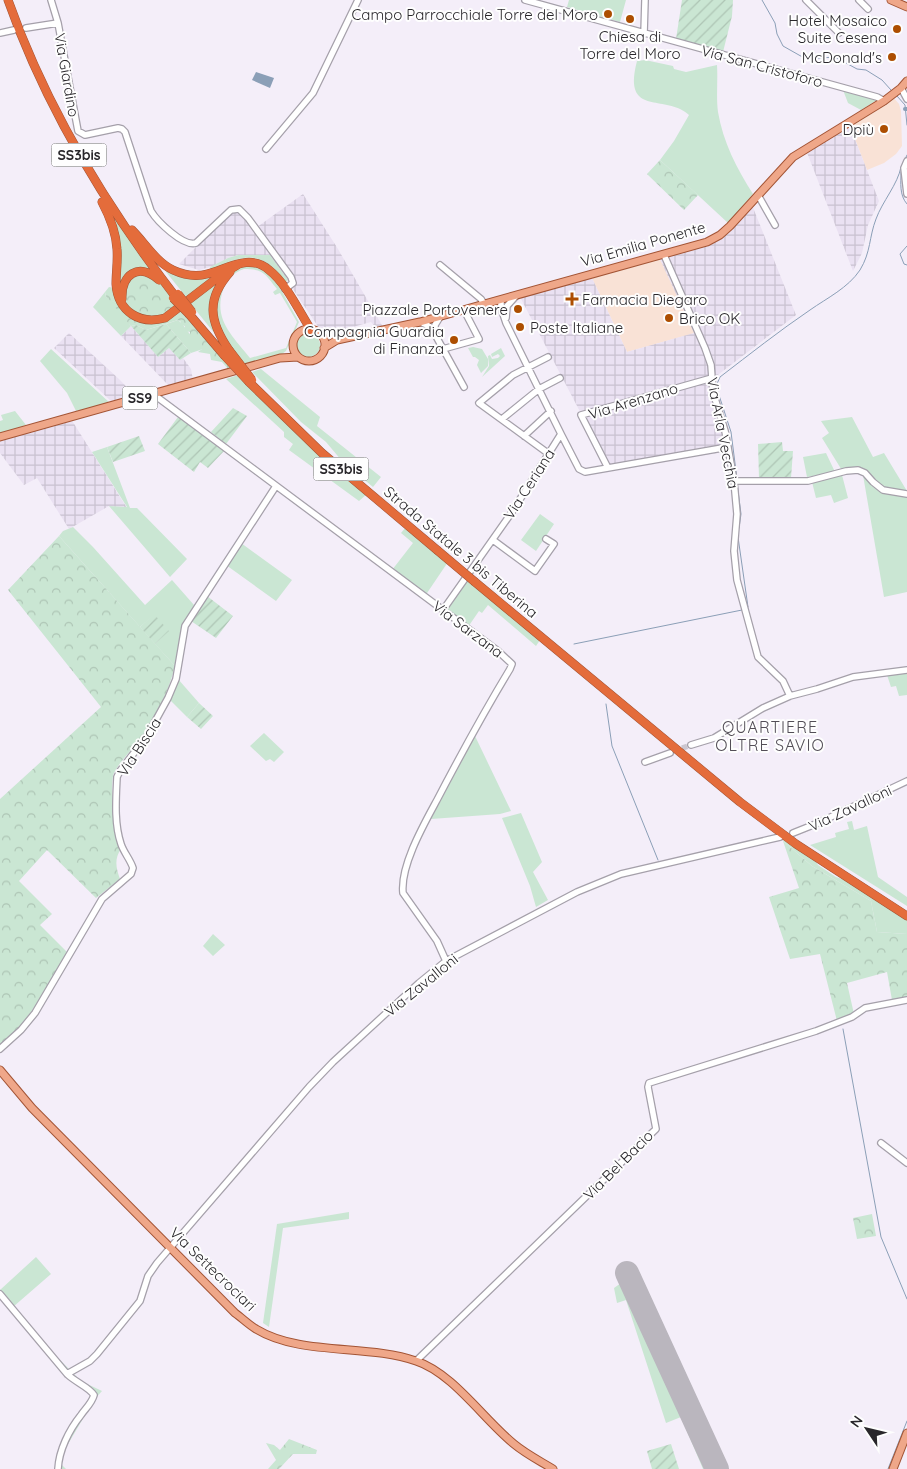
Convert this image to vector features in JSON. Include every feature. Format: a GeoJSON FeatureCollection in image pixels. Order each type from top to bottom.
{"type":"FeatureCollection","features":[{"type":"Feature","properties":{"kind":"highway","name":"SS3bis"},"geometry":{"type":"LineString","coordinates":[[8,0],[26,49],[44,89],[87,169],[128,233],[175,296],[226,352]]}},
{"type":"Feature","properties":{"kind":"highway","name":"SS3bis"},"geometry":{"type":"LineString","coordinates":[[12,0],[30,48],[61,115],[91,167],[175,296]]}},
{"type":"Feature","properties":{"kind":"highway"},"geometry":{"type":"LineString","coordinates":[[87,169],[116,236],[118,251],[117,292],[122,303],[134,317],[154,321],[165,318],[221,275],[239,264]]}},
{"type":"Feature","properties":{"kind":"highway"},"geometry":{"type":"LineString","coordinates":[[132,230],[163,264],[183,274],[194,276],[207,274],[249,262],[267,268],[276,276],[304,319],[307,330]]}},
{"type":"Feature","properties":{"kind":"highway"},"geometry":{"type":"LineString","coordinates":[[226,352],[214,325],[213,302],[220,284],[239,264]]}},
{"type":"Feature","properties":{"kind":"highway"},"geometry":{"type":"LineString","coordinates":[[122,303],[124,283],[128,276],[142,271],[149,272],[158,278],[175,296]]}},
{"type":"Feature","properties":{"kind":"highway","name":"Strada Statale 3 bis Tiberina"},"geometry":{"type":"LineString","coordinates":[[226,352],[251,381],[325,450],[439,549],[740,802],[796,844],[907,916]]}},
{"type":"Feature","properties":{"kind":"highway","name":"Strada Statale 3 bis Tiberina"},"geometry":{"type":"LineString","coordinates":[[476,580],[742,799],[832,863],[907,911]]}},
{"type":"Feature","properties":{"kind":"main road"},"geometry":{"type":"LineString","coordinates":[[892,0],[907,6]]}},
{"type":"Feature","properties":{"kind":"main road","name":"Via Emilia Ponente"},"geometry":{"type":"LineString","coordinates":[[324,348],[337,340],[440,317],[664,255],[715,238],[730,226],[793,157],[884,100],[907,81]]}},
{"type":"Feature","properties":{"kind":"main road"},"geometry":{"type":"LineString","coordinates":[[307,330],[316,331],[322,338],[324,348],[322,354],[314,360],[306,361],[298,357],[293,348],[295,338],[307,330]]}},
{"type":"Feature","properties":{"kind":"main road","name":"Via Emilia Ponente"},"geometry":{"type":"LineString","coordinates":[[322,338],[337,340]]}},
{"type":"Feature","properties":{"kind":"main road","name":"SS9"},"geometry":{"type":"LineString","coordinates":[[280,358],[293,348]]}},
{"type":"Feature","properties":{"kind":"main road","name":"SS9"},"geometry":{"type":"LineString","coordinates":[[0,437],[280,358],[298,357]]}},
{"type":"Feature","properties":{"kind":"main road","name":"Via Settecrociari"},"geometry":{"type":"LineString","coordinates":[[0,1070],[32,1108],[235,1313],[256,1329],[275,1338],[301,1344],[387,1354],[416,1361],[437,1370],[514,1444],[553,1469]]}},
{"type":"Feature","properties":{"kind":"main road"},"geometry":{"type":"LineString","coordinates":[[893,1469],[907,1433]]}},
{"type":"Feature","properties":{"kind":"street","name":"Via Giardino"},"geometry":{"type":"LineString","coordinates":[[51,0],[58,23],[78,131],[85,135],[118,128],[125,132],[150,211],[156,219],[191,245],[196,243],[231,210],[239,209],[248,218],[291,277],[293,283],[284,289]]}},
{"type":"Feature","properties":{"kind":"street"},"geometry":{"type":"LineString","coordinates":[[266,149],[313,93],[358,0]]}},
{"type":"Feature","properties":{"kind":"street","name":"Via San Cristoforo"},"geometry":{"type":"LineString","coordinates":[[524,0],[884,100]]}},
{"type":"Feature","properties":{"kind":"street"},"geometry":{"type":"LineString","coordinates":[[644,34],[645,0]]}},
{"type":"Feature","properties":{"kind":"street"},"geometry":{"type":"LineString","coordinates":[[806,0],[839,33]]}},
{"type":"Feature","properties":{"kind":"street"},"geometry":{"type":"LineString","coordinates":[[859,0],[868,9]]}},
{"type":"Feature","properties":{"kind":"street"},"geometry":{"type":"LineString","coordinates":[[26,28],[58,23]]}},
{"type":"Feature","properties":{"kind":"street"},"geometry":{"type":"LineString","coordinates":[[0,33],[14,30]]}},
{"type":"Feature","properties":{"kind":"street"},"geometry":{"type":"LineString","coordinates":[[896,91],[907,99]]}},
{"type":"Feature","properties":{"kind":"street"},"geometry":{"type":"LineString","coordinates":[[907,161],[904,168],[907,194]]}},
{"type":"Feature","properties":{"kind":"street"},"geometry":{"type":"LineString","coordinates":[[758,195],[775,225]]}},
{"type":"Feature","properties":{"kind":"street","name":"Via Arla Vecchia"},"geometry":{"type":"LineString","coordinates":[[664,255],[711,365],[713,392],[737,480],[734,551],[744,609],[758,657],[783,681],[790,696]]}},
{"type":"Feature","properties":{"kind":"street"},"geometry":{"type":"LineString","coordinates":[[440,265],[481,299],[484,304]]}},
{"type":"Feature","properties":{"kind":"street"},"geometry":{"type":"LineString","coordinates":[[492,302],[504,308],[516,296]]}},
{"type":"Feature","properties":{"kind":"street","name":"Via Ceriana"},"geometry":{"type":"LineString","coordinates":[[444,610],[493,540],[561,434],[506,323],[501,300]]}},
{"type":"Feature","properties":{"kind":"street"},"geometry":{"type":"LineString","coordinates":[[443,348],[479,339],[467,316]]}},
{"type":"Feature","properties":{"kind":"street"},"geometry":{"type":"LineString","coordinates":[[434,331],[436,322],[440,317]]}},
{"type":"Feature","properties":{"kind":"street"},"geometry":{"type":"LineString","coordinates":[[430,319],[434,331],[464,387]]}},
{"type":"Feature","properties":{"kind":"street"},"geometry":{"type":"LineString","coordinates":[[420,322],[434,331]]}},
{"type":"Feature","properties":{"kind":"street"},"geometry":{"type":"LineString","coordinates":[[548,357],[507,379],[479,403],[549,454]]}},
{"type":"Feature","properties":{"kind":"street"},"geometry":{"type":"LineString","coordinates":[[502,419],[539,389],[560,378]]}},
{"type":"Feature","properties":{"kind":"street","name":"Via Arenzano"},"geometry":{"type":"LineString","coordinates":[[608,468],[581,415],[712,378]]}},
{"type":"Feature","properties":{"kind":"street","name":"Via Sarzana"},"geometry":{"type":"LineString","coordinates":[[153,394],[444,610],[512,664],[471,734],[417,838],[402,883],[403,893],[438,941],[446,961]]}},
{"type":"Feature","properties":{"kind":"street"},"geometry":{"type":"LineString","coordinates":[[524,436],[551,411]]}},
{"type":"Feature","properties":{"kind":"street"},"geometry":{"type":"LineString","coordinates":[[561,434],[579,469],[585,472],[728,447]]}},
{"type":"Feature","properties":{"kind":"street"},"geometry":{"type":"LineString","coordinates":[[737,480],[808,481],[846,471],[858,470],[865,472],[883,490],[907,494]]}},
{"type":"Feature","properties":{"kind":"street","name":"Via Biscia"},"geometry":{"type":"LineString","coordinates":[[0,1049],[35,1013],[102,898],[131,874],[133,868],[121,844],[119,834],[116,795],[117,777],[147,736],[168,698],[176,678],[185,626],[276,486]]}},
{"type":"Feature","properties":{"kind":"street"},"geometry":{"type":"LineString","coordinates":[[493,540],[535,571],[554,544],[546,539]]}},
{"type":"Feature","properties":{"kind":"street"},"geometry":{"type":"LineString","coordinates":[[691,745],[714,738],[763,708],[790,696],[853,677],[907,670]]}},
{"type":"Feature","properties":{"kind":"street"},"geometry":{"type":"LineString","coordinates":[[645,762],[670,753]]}},
{"type":"Feature","properties":{"kind":"street","name":"Via Zavalloni"},"geometry":{"type":"LineString","coordinates":[[793,833],[818,824],[907,781]]}},
{"type":"Feature","properties":{"kind":"street","name":"Via Zavalloni"},"geometry":{"type":"LineString","coordinates":[[67,1374],[90,1361],[97,1354],[140,1301],[149,1274],[315,1081],[419,983],[446,961],[473,945],[597,883],[621,874],[780,837]]}},
{"type":"Feature","properties":{"kind":"street","name":"Via Bel Bacio"},"geometry":{"type":"LineString","coordinates":[[416,1361],[656,1130],[648,1087],[649,1083],[768,1047],[852,1017],[865,1008],[907,1000]]}},
{"type":"Feature","properties":{"kind":"street"},"geometry":{"type":"LineString","coordinates":[[881,1143],[907,1163]]}},
{"type":"Feature","properties":{"kind":"street"},"geometry":{"type":"LineString","coordinates":[[0,1294],[67,1374],[74,1381],[93,1393],[92,1401],[76,1420],[62,1447],[58,1469]]}},
{"type":"Feature","properties":{"kind":"shaded area"},"geometry":{"type":"Polygon","coordinates":[[[893,97],[899,104],[901,111],[902,146],[896,154],[884,163],[867,170],[849,124],[893,97]]]}},
{"type":"Feature","properties":{"kind":"shaded area"},"geometry":{"type":"Polygon","coordinates":[[[849,124],[879,201],[868,225],[862,253],[853,271],[806,150],[849,124]]]}},
{"type":"Feature","properties":{"kind":"shaded area"},"geometry":{"type":"Polygon","coordinates":[[[303,194],[338,249],[383,327],[377,329],[371,322],[331,333],[319,328],[270,255],[238,255],[214,266],[199,270],[179,264],[232,211],[240,212],[253,230],[303,194]]]}},
{"type":"Feature","properties":{"kind":"shaded area"},"geometry":{"type":"Polygon","coordinates":[[[752,205],[796,315],[710,381],[730,451],[610,469],[520,297],[592,278],[627,352],[694,333],[659,257],[706,244],[752,205]]]}},
{"type":"Feature","properties":{"kind":"shaded area"},"geometry":{"type":"Polygon","coordinates":[[[659,257],[695,333],[627,352],[592,278],[659,257]]]}},
{"type":"Feature","properties":{"kind":"shaded area"},"geometry":{"type":"Polygon","coordinates":[[[131,326],[158,357],[169,348],[180,360],[183,358],[191,369],[193,380],[169,386],[121,336],[131,326]]]}},
{"type":"Feature","properties":{"kind":"shaded area"},"geometry":{"type":"Polygon","coordinates":[[[69,333],[135,396],[112,402],[54,348],[69,333]]]}},
{"type":"Feature","properties":{"kind":"shaded area"},"geometry":{"type":"Polygon","coordinates":[[[71,419],[127,508],[109,506],[69,529],[37,478],[24,485],[0,453],[0,438],[71,419]]]}},
{"type":"Feature","properties":{"kind":"green space","name":"Campo Parrocchiale Torre del Moro"},"geometry":{"type":"Polygon","coordinates":[[[569,0],[626,0],[620,22],[567,7],[569,0]]]}},
{"type":"Feature","properties":{"kind":"green space"},"geometry":{"type":"Polygon","coordinates":[[[682,0],[733,0],[732,16],[723,52],[676,39],[682,0]]]}},
{"type":"Feature","properties":{"kind":"green space"},"geometry":{"type":"Polygon","coordinates":[[[645,60],[673,66],[674,69],[686,72],[717,65],[717,106],[723,134],[741,175],[753,194],[728,223],[660,160],[689,115],[669,105],[648,101],[635,90],[634,79],[637,61],[645,60]]]}},
{"type":"Feature","properties":{"kind":"green space"},"geometry":{"type":"Polygon","coordinates":[[[843,90],[877,100],[861,110],[848,103],[843,90]]]}},
{"type":"Feature","properties":{"kind":"green space"},"geometry":{"type":"Polygon","coordinates":[[[660,160],[698,195],[684,210],[647,174],[660,160]]]}},
{"type":"Feature","properties":{"kind":"green space"},"geometry":{"type":"Polygon","coordinates":[[[110,210],[155,273],[142,268],[131,271],[120,289],[110,210]]]}},
{"type":"Feature","properties":{"kind":"green space"},"geometry":{"type":"Polygon","coordinates":[[[238,255],[270,255],[288,280],[285,282],[276,271],[260,259],[243,258],[211,270],[210,267],[238,255]]]}},
{"type":"Feature","properties":{"kind":"green space"},"geometry":{"type":"Polygon","coordinates":[[[158,262],[176,273],[221,271],[187,298],[158,262]]]}},
{"type":"Feature","properties":{"kind":"green space"},"geometry":{"type":"Polygon","coordinates":[[[253,266],[268,273],[280,288],[299,322],[286,351],[279,356],[246,366],[220,332],[214,314],[221,285],[235,270],[253,266]],[[244,269],[230,277],[224,286],[221,310],[226,327],[250,358],[286,348],[297,322],[280,293],[275,295],[273,292],[277,289],[264,273],[244,269]]]}},
{"type":"Feature","properties":{"kind":"green space"},"geometry":{"type":"Polygon","coordinates":[[[228,271],[215,289],[215,334],[190,303],[228,271]]]}},
{"type":"Feature","properties":{"kind":"green space"},"geometry":{"type":"Polygon","coordinates":[[[142,273],[157,279],[177,306],[164,315],[153,318],[136,313],[129,307],[125,300],[126,284],[129,278],[142,273]]]}},
{"type":"Feature","properties":{"kind":"green space"},"geometry":{"type":"Polygon","coordinates":[[[109,287],[114,288],[129,316],[173,316],[181,311],[232,368],[228,369],[222,362],[211,360],[210,354],[198,352],[202,349],[202,341],[190,339],[190,332],[185,331],[185,326],[180,325],[181,322],[178,320],[146,330],[136,325],[131,326],[114,306],[114,302],[106,297],[105,292],[109,287]]]}},
{"type":"Feature","properties":{"kind":"green space"},"geometry":{"type":"Polygon","coordinates":[[[105,292],[106,297],[114,302],[131,326],[121,336],[93,307],[105,292]]]}},
{"type":"Feature","properties":{"kind":"green space"},"geometry":{"type":"Polygon","coordinates":[[[178,320],[194,338],[202,340],[203,349],[191,353],[166,324],[178,320]]]}},
{"type":"Feature","properties":{"kind":"green space"},"geometry":{"type":"Polygon","coordinates":[[[166,324],[191,353],[180,360],[169,348],[158,357],[131,326],[136,325],[146,330],[166,324]]]}},
{"type":"Feature","properties":{"kind":"green space"},"geometry":{"type":"Polygon","coordinates":[[[308,333],[317,336],[320,345],[317,354],[308,357],[299,354],[296,345],[299,336],[308,333]]]}},
{"type":"Feature","properties":{"kind":"green space"},"geometry":{"type":"Polygon","coordinates":[[[468,348],[482,349],[488,359],[488,366],[481,373],[477,365],[479,360],[473,357],[468,348]]]}},
{"type":"Feature","properties":{"kind":"green space"},"geometry":{"type":"Polygon","coordinates":[[[501,348],[505,356],[482,377],[489,366],[488,356],[490,355],[492,359],[498,358],[500,356],[498,354],[492,357],[491,354],[501,348]]]}},
{"type":"Feature","properties":{"kind":"green space"},"geometry":{"type":"Polygon","coordinates":[[[51,349],[110,403],[76,411],[67,393],[40,361],[51,349]]]}},
{"type":"Feature","properties":{"kind":"green space"},"geometry":{"type":"Polygon","coordinates":[[[261,369],[320,417],[317,426],[381,477],[373,487],[342,461],[326,442],[301,422],[252,372],[261,369]]]}},
{"type":"Feature","properties":{"kind":"green space"},"geometry":{"type":"Polygon","coordinates":[[[238,375],[318,453],[323,461],[367,494],[359,501],[289,450],[293,444],[284,437],[284,432],[226,379],[238,375]]]}},
{"type":"Feature","properties":{"kind":"green space"},"geometry":{"type":"Polygon","coordinates":[[[233,408],[247,416],[226,444],[211,432],[233,408]]]}},
{"type":"Feature","properties":{"kind":"green space"},"geometry":{"type":"Polygon","coordinates":[[[15,411],[26,425],[0,434],[0,421],[3,420],[1,415],[15,411]]]}},
{"type":"Feature","properties":{"kind":"green space"},"geometry":{"type":"Polygon","coordinates":[[[178,417],[224,451],[208,468],[200,462],[194,472],[158,444],[178,417]]]}},
{"type":"Feature","properties":{"kind":"green space"},"geometry":{"type":"Polygon","coordinates":[[[852,417],[873,457],[884,453],[907,491],[907,592],[884,597],[863,475],[860,472],[843,472],[822,438],[829,433],[821,421],[852,417]]]}},
{"type":"Feature","properties":{"kind":"green space"},"geometry":{"type":"Polygon","coordinates":[[[139,436],[145,451],[113,462],[107,447],[139,436]]]}},
{"type":"Feature","properties":{"kind":"green space"},"geometry":{"type":"Polygon","coordinates":[[[782,442],[783,451],[793,451],[791,478],[759,478],[758,444],[782,442]]]}},
{"type":"Feature","properties":{"kind":"green space"},"geometry":{"type":"Polygon","coordinates":[[[107,447],[130,508],[137,508],[187,559],[170,577],[109,506],[127,507],[92,452],[107,447]]]}},
{"type":"Feature","properties":{"kind":"green space"},"geometry":{"type":"Polygon","coordinates":[[[826,453],[835,472],[807,477],[803,457],[826,453]]]}},
{"type":"Feature","properties":{"kind":"green space"},"geometry":{"type":"Polygon","coordinates":[[[842,475],[848,498],[834,503],[831,495],[816,498],[812,482],[842,475]]]}},
{"type":"Feature","properties":{"kind":"green space"},"geometry":{"type":"Polygon","coordinates":[[[540,514],[554,524],[536,551],[521,540],[540,514]]]}},
{"type":"Feature","properties":{"kind":"green space"},"geometry":{"type":"Polygon","coordinates":[[[73,527],[145,605],[172,580],[194,605],[184,624],[175,666],[155,644],[168,631],[154,615],[140,627],[59,536],[63,531],[73,527]]]}},
{"type":"Feature","properties":{"kind":"green space"},"geometry":{"type":"Polygon","coordinates":[[[406,527],[448,562],[425,596],[392,570],[413,543],[401,533],[406,527]]]}},
{"type":"Feature","properties":{"kind":"green space"},"geometry":{"type":"Polygon","coordinates":[[[59,536],[175,666],[166,693],[153,720],[114,773],[112,799],[121,849],[117,856],[116,864],[120,879],[96,898],[47,850],[19,881],[52,914],[40,925],[67,952],[30,1014],[0,1045],[0,799],[101,707],[8,590],[59,536]]]}},
{"type":"Feature","properties":{"kind":"green space"},"geometry":{"type":"Polygon","coordinates":[[[241,543],[292,580],[276,601],[226,565],[241,543]]]}},
{"type":"Feature","properties":{"kind":"green space"},"geometry":{"type":"Polygon","coordinates":[[[467,579],[540,640],[536,646],[488,605],[482,613],[479,611],[468,627],[446,611],[467,579]]]}},
{"type":"Feature","properties":{"kind":"green space"},"geometry":{"type":"Polygon","coordinates":[[[207,596],[233,616],[216,638],[191,621],[207,596]]]}},
{"type":"Feature","properties":{"kind":"green space"},"geometry":{"type":"Polygon","coordinates":[[[154,614],[169,631],[155,644],[140,627],[154,614]]]}},
{"type":"Feature","properties":{"kind":"green space"},"geometry":{"type":"Polygon","coordinates":[[[907,671],[907,695],[899,696],[896,686],[891,687],[886,672],[907,671]]]}},
{"type":"Feature","properties":{"kind":"green space"},"geometry":{"type":"Polygon","coordinates":[[[178,679],[199,703],[187,717],[170,700],[178,679]]]}},
{"type":"Feature","properties":{"kind":"green space"},"geometry":{"type":"Polygon","coordinates":[[[199,703],[213,716],[201,729],[187,717],[199,703]]]}},
{"type":"Feature","properties":{"kind":"green space"},"geometry":{"type":"Polygon","coordinates":[[[264,733],[284,752],[274,762],[270,759],[266,761],[250,746],[264,733]]]}},
{"type":"Feature","properties":{"kind":"green space"},"geometry":{"type":"Polygon","coordinates":[[[475,736],[511,811],[500,814],[431,819],[475,736]]]}},
{"type":"Feature","properties":{"kind":"green space"},"geometry":{"type":"Polygon","coordinates":[[[521,813],[542,862],[533,872],[548,900],[536,907],[530,886],[502,818],[521,813]]]}},
{"type":"Feature","properties":{"kind":"green space"},"geometry":{"type":"Polygon","coordinates":[[[852,821],[854,830],[867,826],[878,877],[907,897],[907,906],[810,845],[836,837],[835,833],[849,829],[847,822],[852,821]]]}},
{"type":"Feature","properties":{"kind":"green space"},"geometry":{"type":"Polygon","coordinates":[[[784,839],[814,859],[818,865],[836,877],[848,881],[907,919],[907,934],[877,932],[871,901],[812,866],[783,841],[784,839]]]}},
{"type":"Feature","properties":{"kind":"green space"},"geometry":{"type":"Polygon","coordinates":[[[783,841],[812,866],[871,901],[877,932],[907,934],[907,997],[892,1000],[887,972],[847,983],[854,1014],[837,1021],[820,954],[790,959],[769,897],[799,888],[783,841]]]}},
{"type":"Feature","properties":{"kind":"green space"},"geometry":{"type":"Polygon","coordinates":[[[213,934],[225,945],[213,956],[203,946],[213,934]]]}},
{"type":"Feature","properties":{"kind":"green space"},"geometry":{"type":"Polygon","coordinates":[[[349,1212],[349,1219],[283,1228],[269,1327],[263,1323],[277,1224],[349,1212]]]}},
{"type":"Feature","properties":{"kind":"green space"},"geometry":{"type":"Polygon","coordinates":[[[872,1214],[876,1236],[857,1239],[853,1218],[872,1214]]]}},
{"type":"Feature","properties":{"kind":"green space"},"geometry":{"type":"Polygon","coordinates":[[[36,1257],[51,1274],[13,1307],[0,1290],[36,1257]]]}},
{"type":"Feature","properties":{"kind":"green space"},"geometry":{"type":"Polygon","coordinates":[[[625,1274],[647,1328],[712,1469],[703,1469],[681,1417],[666,1423],[626,1300],[617,1303],[614,1288],[621,1283],[621,1278],[625,1274]]]}},
{"type":"Feature","properties":{"kind":"green space"},"geometry":{"type":"Polygon","coordinates":[[[46,1346],[81,1381],[102,1391],[94,1400],[64,1451],[62,1465],[66,1469],[59,1469],[61,1453],[94,1395],[77,1381],[46,1346]]]}},
{"type":"Feature","properties":{"kind":"green space"},"geometry":{"type":"Polygon","coordinates":[[[289,1439],[317,1450],[316,1454],[293,1454],[279,1469],[268,1469],[276,1460],[266,1443],[274,1445],[280,1450],[289,1439]]]}},
{"type":"Feature","properties":{"kind":"green space"},"geometry":{"type":"Polygon","coordinates":[[[671,1444],[679,1469],[652,1469],[647,1451],[671,1444]]]}},
{"type":"Feature","properties":{"kind":"water"},"geometry":{"type":"Polygon","coordinates":[[[256,72],[274,78],[270,88],[252,80],[256,72]]]}},
{"type":"Feature","properties":{"kind":"waterway"},"geometry":{"type":"LineString","coordinates":[[762,0],[775,23],[777,34],[783,46],[806,59],[835,57],[857,69],[866,70],[882,80],[891,90]]}},
{"type":"Feature","properties":{"kind":"waterway"},"geometry":{"type":"LineString","coordinates":[[897,96],[905,105],[907,125]]}},
{"type":"Feature","properties":{"kind":"waterway"},"geometry":{"type":"LineString","coordinates":[[901,168],[907,155]]}},
{"type":"Feature","properties":{"kind":"waterway"},"geometry":{"type":"LineString","coordinates":[[737,479],[731,432],[716,386],[720,377],[787,326],[843,287],[855,276],[864,263],[879,213],[897,180],[901,167]]}},
{"type":"Feature","properties":{"kind":"waterway"},"geometry":{"type":"LineString","coordinates":[[901,172],[902,193],[907,204]]}},
{"type":"Feature","properties":{"kind":"waterway"},"geometry":{"type":"LineString","coordinates":[[907,246],[900,254],[904,264],[907,265]]}},
{"type":"Feature","properties":{"kind":"waterway"},"geometry":{"type":"LineString","coordinates":[[737,483],[741,514],[739,528]]}},
{"type":"Feature","properties":{"kind":"waterway"},"geometry":{"type":"LineString","coordinates":[[738,537],[748,607]]}},
{"type":"Feature","properties":{"kind":"waterway"},"geometry":{"type":"LineString","coordinates":[[574,644],[742,610]]}},
{"type":"Feature","properties":{"kind":"waterway"},"geometry":{"type":"LineString","coordinates":[[606,704],[612,746],[658,860]]}},
{"type":"Feature","properties":{"kind":"waterway"},"geometry":{"type":"LineString","coordinates":[[843,1029],[881,1237],[907,1299]]}},
{"type":"Feature","properties":{"kind":"waterway"},"geometry":{"type":"LineString","coordinates":[[888,1469],[907,1421]]}},
{"type":"Feature","properties":{"kind":"runway"},"geometry":{"type":"LineString","coordinates":[[627,1273],[717,1469]]}},
{"type":"Feature","properties":{"kind":"tunnel"},"geometry":{"type":"LineString","coordinates":[[674,751],[691,745]]}},
{"type":"Feature","properties":{"kind":"place","name":"Campo Parrocchiale Torre del Moro"},"geometry":{"type":"Point","coordinates":[608,14]}},
{"type":"Feature","properties":{"kind":"place","name":"Chiesa di Torre del Moro"},"geometry":{"type":"Point","coordinates":[630,19]}},
{"type":"Feature","properties":{"kind":"place","name":"Hotel Mosaico Suite Cesena"},"geometry":{"type":"Point","coordinates":[897,29]}},
{"type":"Feature","properties":{"kind":"place","name":"McDonald's"},"geometry":{"type":"Point","coordinates":[892,57]}},
{"type":"Feature","properties":{"kind":"place","name":"Dpiù"},"geometry":{"type":"Point","coordinates":[884,129]}},
{"type":"Feature","properties":{"kind":"place","name":"Farmacia Diegaro"},"geometry":{"type":"Point","coordinates":[572,299]}},
{"type":"Feature","properties":{"kind":"place","name":"Piazzale Portovenere"},"geometry":{"type":"Point","coordinates":[518,309]}},
{"type":"Feature","properties":{"kind":"place","name":"Brico OK"},"geometry":{"type":"Point","coordinates":[669,318]}},
{"type":"Feature","properties":{"kind":"place","name":"Poste Italiane"},"geometry":{"type":"Point","coordinates":[520,327]}},
{"type":"Feature","properties":{"kind":"place","name":"Compagnia Guardia di Finanza"},"geometry":{"type":"Point","coordinates":[454,340]}},
{"type":"Feature","properties":{"kind":"district","name":"QUARTIERE OLTRE SAVIO"},"geometry":{"type":"Point","coordinates":[770,736]}}]}
